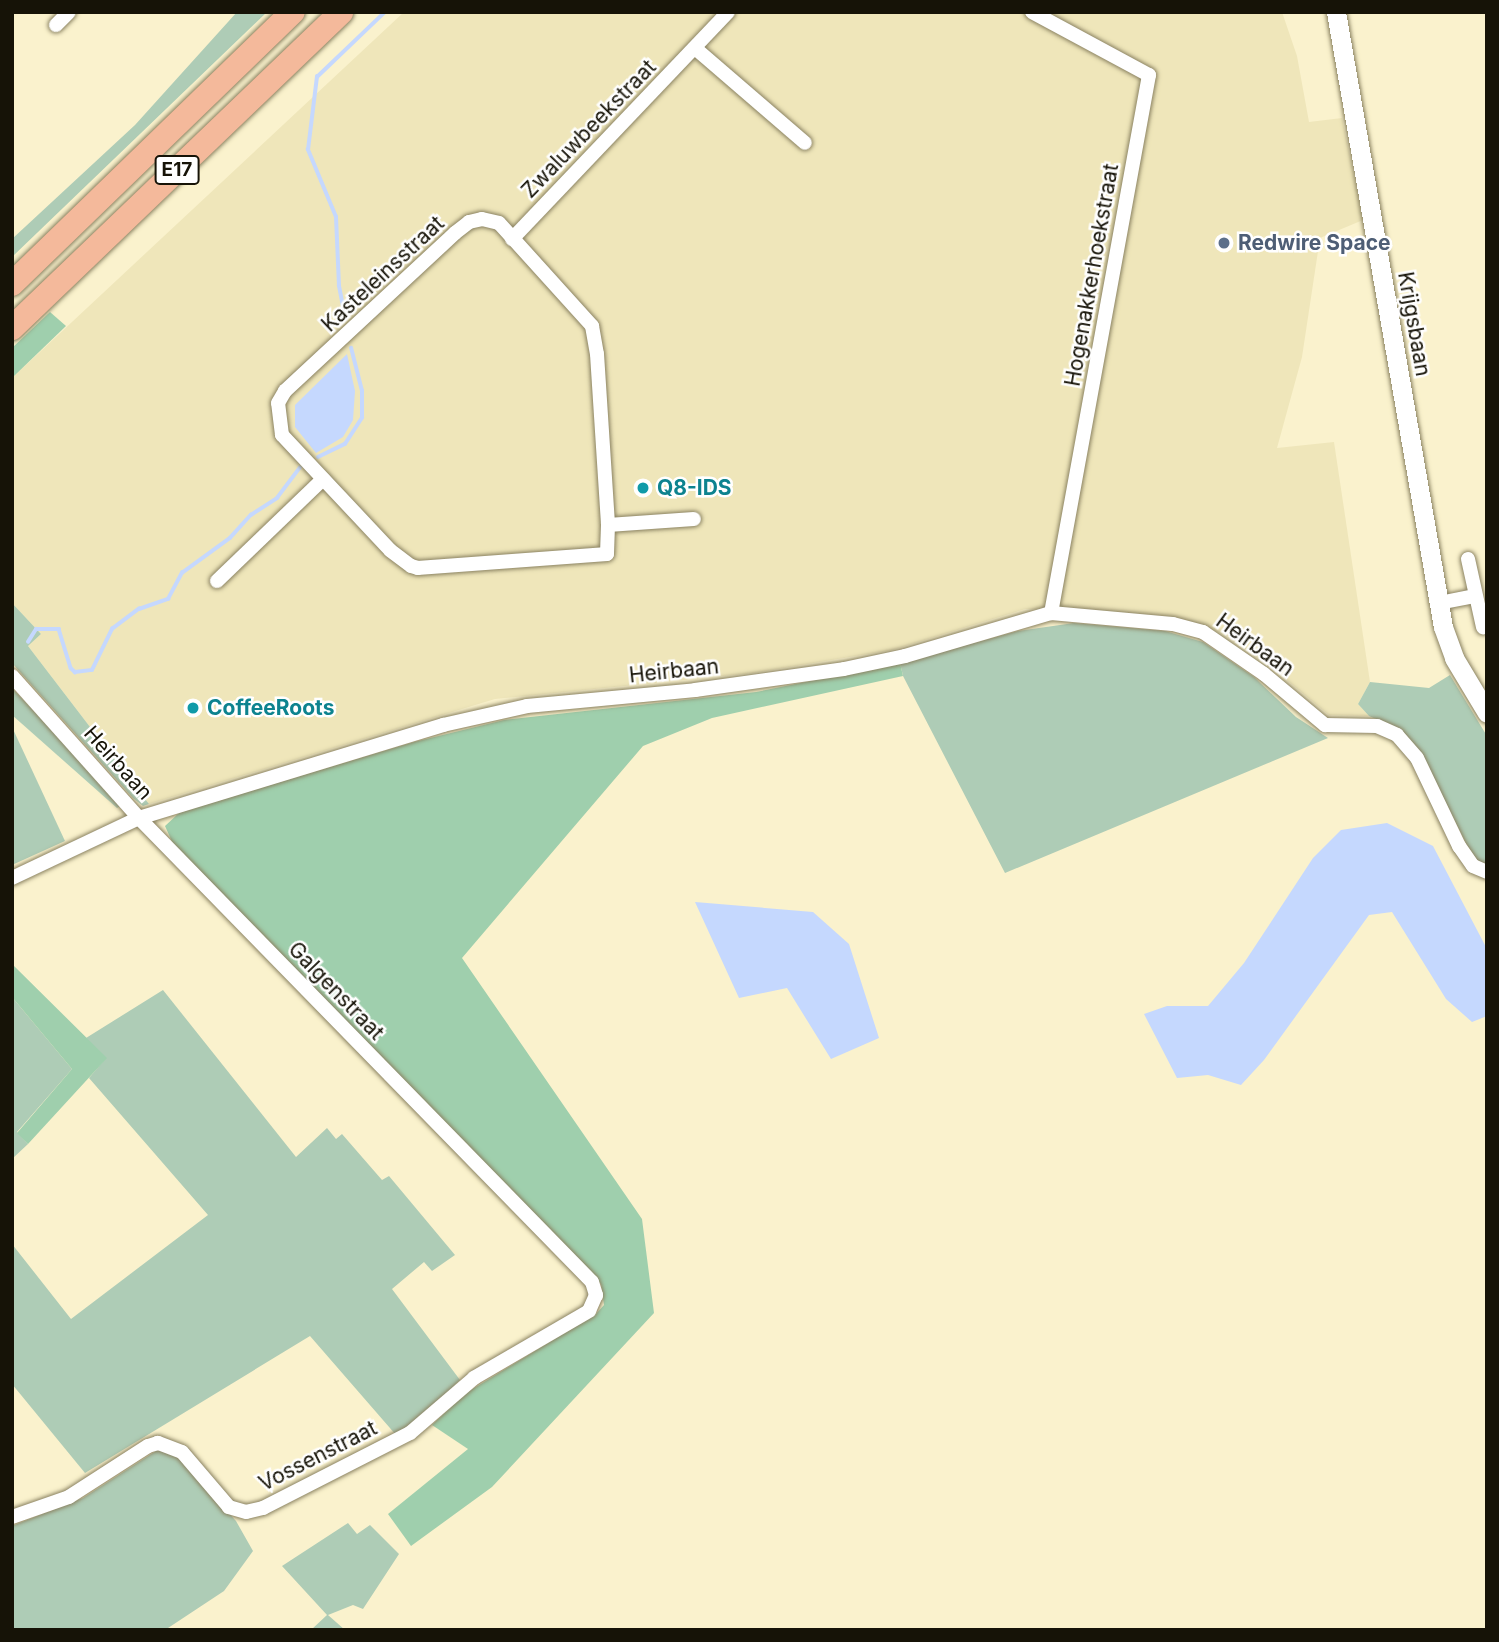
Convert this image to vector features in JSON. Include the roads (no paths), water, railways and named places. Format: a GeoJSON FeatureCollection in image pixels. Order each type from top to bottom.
{"type":"FeatureCollection","features":[{"type":"Feature","properties":{"kind":"highway","name":"E17"},"geometry":{"type":"LineString","coordinates":[[12,284],[293,12]]}},
{"type":"Feature","properties":{"kind":"highway","name":"E17"},"geometry":{"type":"LineString","coordinates":[[12,328],[341,12]]}},
{"type":"Feature","properties":{"kind":"main road","name":"Krijgsbaan"},"geometry":{"type":"LineString","coordinates":[[1336,12],[1443,627],[1454,658],[1487,713]]}},
{"type":"Feature","properties":{"kind":"street"},"geometry":{"type":"LineString","coordinates":[[56,25],[69,12]]}},
{"type":"Feature","properties":{"kind":"street","name":"Zwaluwbeekstraat"},"geometry":{"type":"LineString","coordinates":[[512,239],[728,12]]}},
{"type":"Feature","properties":{"kind":"street","name":"Hogenakkerhoekstraat"},"geometry":{"type":"LineString","coordinates":[[1032,12],[1149,75],[1051,612]]}},
{"type":"Feature","properties":{"kind":"street"},"geometry":{"type":"LineString","coordinates":[[695,48],[805,143]]}},
{"type":"Feature","properties":{"kind":"street","name":"Kasteleinsstraat"},"geometry":{"type":"LineString","coordinates":[[482,219],[499,223],[512,239],[592,326],[597,354],[608,525],[607,554],[418,568],[401,561],[282,435],[278,404],[285,391],[469,222],[482,219]]}},
{"type":"Feature","properties":{"kind":"street"},"geometry":{"type":"LineString","coordinates":[[217,581],[323,479]]}},
{"type":"Feature","properties":{"kind":"street"},"geometry":{"type":"LineString","coordinates":[[608,525],[694,519]]}},
{"type":"Feature","properties":{"kind":"street"},"geometry":{"type":"LineString","coordinates":[[1468,559],[1483,627]]}},
{"type":"Feature","properties":{"kind":"street"},"geometry":{"type":"LineString","coordinates":[[1439,603],[1475,596]]}},
{"type":"Feature","properties":{"kind":"street","name":"Heirbaan"},"geometry":{"type":"LineString","coordinates":[[12,676],[139,818],[355,750],[527,705],[773,681],[905,656],[1051,612],[1173,624],[1203,632],[1264,674],[1325,725],[1377,726],[1397,734],[1418,758],[1460,846],[1473,866],[1487,872]]}},
{"type":"Feature","properties":{"kind":"street"},"geometry":{"type":"LineString","coordinates":[[12,878],[139,818]]}},
{"type":"Feature","properties":{"kind":"street","name":"Galgenstraat"},"geometry":{"type":"LineString","coordinates":[[139,818],[592,1282],[596,1295]]}},
{"type":"Feature","properties":{"kind":"street","name":"Vossenstraat"},"geometry":{"type":"LineString","coordinates":[[12,1517],[69,1497],[148,1446],[158,1443],[182,1452],[229,1507],[247,1512],[263,1508],[410,1433],[474,1378],[589,1311],[596,1295]]}},
{"type":"Feature","properties":{"kind":"water"},"geometry":{"type":"Polygon","coordinates":[[[347,354],[355,391],[353,420],[343,437],[316,453],[295,427],[295,405],[347,354]]]}},
{"type":"Feature","properties":{"kind":"water"},"geometry":{"type":"Polygon","coordinates":[[[1387,823],[1433,846],[1487,949],[1487,1016],[1472,1022],[1446,999],[1392,912],[1369,915],[1264,1060],[1241,1085],[1208,1075],[1177,1078],[1144,1014],[1167,1006],[1208,1006],[1244,963],[1313,858],[1341,830],[1387,823]]]}},
{"type":"Feature","properties":{"kind":"water"},"geometry":{"type":"Polygon","coordinates":[[[695,902],[813,912],[849,944],[879,1038],[831,1059],[787,988],[739,998],[695,902]]]}},
{"type":"Feature","properties":{"kind":"waterway"},"geometry":{"type":"LineString","coordinates":[[345,317],[339,286],[336,217],[308,150],[317,77],[385,12]]}},
{"type":"Feature","properties":{"kind":"waterway"},"geometry":{"type":"LineString","coordinates":[[318,457],[345,444],[362,418],[362,391],[351,348]]}},
{"type":"Feature","properties":{"kind":"waterway"},"geometry":{"type":"LineString","coordinates":[[28,642],[36,629],[59,629],[71,668],[75,672],[92,670],[112,629],[139,609],[168,599],[182,573],[230,538],[251,515],[277,498],[300,468]]}},
{"type":"Feature","properties":{"kind":"place","name":"Redwire Space"},"geometry":{"type":"Point","coordinates":[1224,243]}},
{"type":"Feature","properties":{"kind":"place","name":"Q8-IDS"},"geometry":{"type":"Point","coordinates":[643,488]}},
{"type":"Feature","properties":{"kind":"place","name":"CoffeeRoots"},"geometry":{"type":"Point","coordinates":[193,708]}}]}
